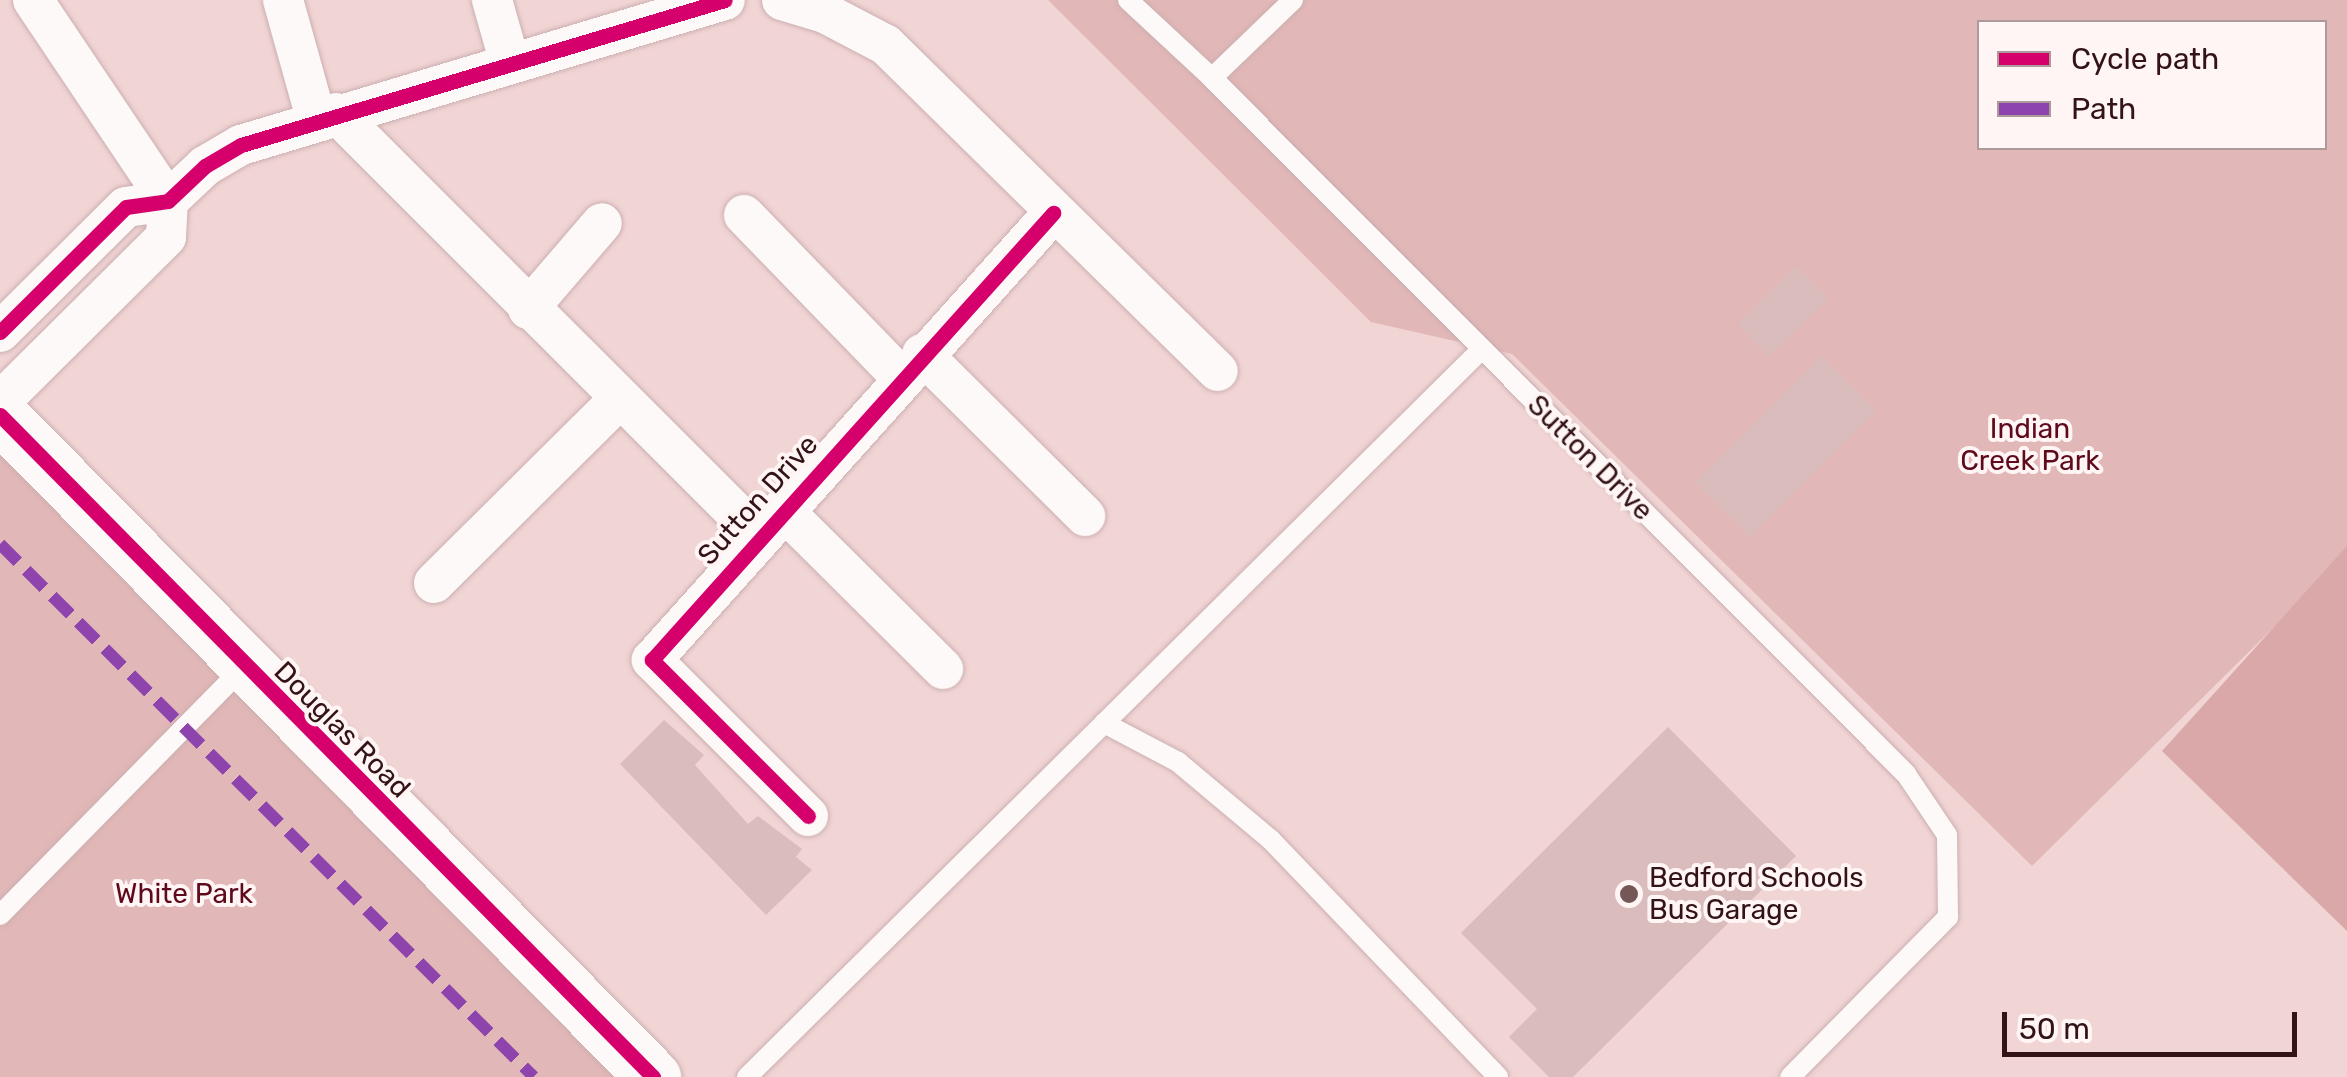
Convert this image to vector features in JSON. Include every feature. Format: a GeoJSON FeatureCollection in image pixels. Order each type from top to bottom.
{"type":"FeatureCollection","features":[{"type":"Feature","properties":{"kind":"street"},"geometry":{"type":"LineString","coordinates":[[0,402],[166,237],[168,201],[33,0]]}},
{"type":"Feature","properties":{"kind":"street","name":"Sutton Drive"},"geometry":{"type":"LineString","coordinates":[[283,0],[326,115],[619,399],[944,669]]}},
{"type":"Feature","properties":{"kind":"street"},"geometry":{"type":"LineString","coordinates":[[492,0],[509,60]]}},
{"type":"Feature","properties":{"kind":"street"},"geometry":{"type":"LineString","coordinates":[[782,0],[825,12],[886,45],[1218,371]]}},
{"type":"Feature","properties":{"kind":"street"},"geometry":{"type":"LineString","coordinates":[[0,332],[126,207],[168,201],[204,166],[241,145],[326,115],[712,1]]}},
{"type":"Feature","properties":{"kind":"street","name":"Sutton Drive"},"geometry":{"type":"LineString","coordinates":[[808,816],[652,660],[770,522],[1053,212]]}},
{"type":"Feature","properties":{"kind":"street"},"geometry":{"type":"LineString","coordinates":[[744,216],[1085,516]]}},
{"type":"Feature","properties":{"kind":"street"},"geometry":{"type":"LineString","coordinates":[[528,309],[602,224]]}},
{"type":"Feature","properties":{"kind":"street"},"geometry":{"type":"LineString","coordinates":[[434,582],[619,399]]}},
{"type":"Feature","properties":{"kind":"street","name":"Douglas Road"},"geometry":{"type":"LineString","coordinates":[[0,414],[244,667],[653,1077]]}},
{"type":"Feature","properties":{"kind":"lane","name":"Sutton Drive"},"geometry":{"type":"LineString","coordinates":[[1128,0],[1212,78],[1906,774],[1947,835],[1948,916],[1790,1077]]}},
{"type":"Feature","properties":{"kind":"lane"},"geometry":{"type":"LineString","coordinates":[[1212,78],[1294,0]]}},
{"type":"Feature","properties":{"kind":"lane"},"geometry":{"type":"LineString","coordinates":[[747,1077],[1481,350]]}},
{"type":"Feature","properties":{"kind":"lane"},"geometry":{"type":"LineString","coordinates":[[0,915],[244,667]]}},
{"type":"Feature","properties":{"kind":"lane"},"geometry":{"type":"LineString","coordinates":[[1104,723],[1178,762],[1272,840],[1498,1077]]}},
{"type":"Feature","properties":{"kind":"green space","name":"Indian Creek Park"},"geometry":{"type":"Polygon","coordinates":[[[1048,0],[2347,0],[2347,555],[2032,866],[1512,354],[1371,322],[1048,0]]]}},
{"type":"Feature","properties":{"kind":"green space","name":"White Park"},"geometry":{"type":"Polygon","coordinates":[[[0,439],[619,1077],[0,1077],[0,439]]]}},
{"type":"Feature","properties":{"kind":"shaded area"},"geometry":{"type":"Polygon","coordinates":[[[2347,546],[2347,931],[2162,751],[2347,546]]]}},
{"type":"Feature","properties":{"kind":"building"},"geometry":{"type":"Polygon","coordinates":[[[1797,266],[1829,299],[1769,357],[1737,324],[1797,266]]]}},
{"type":"Feature","properties":{"kind":"building"},"geometry":{"type":"Polygon","coordinates":[[[1821,356],[1876,411],[1750,537],[1695,482],[1821,356]]]}},
{"type":"Feature","properties":{"kind":"building"},"geometry":{"type":"Polygon","coordinates":[[[664,720],[704,755],[695,765],[748,824],[758,816],[802,849],[796,857],[812,870],[766,915],[620,764],[664,720]]]}},
{"type":"Feature","properties":{"kind":"building","name":"Bedford Schools Bus Garage"},"geometry":{"type":"Polygon","coordinates":[[[1668,727],[1796,856],[1573,1077],[1549,1077],[1509,1037],[1537,1009],[1461,933],[1668,727]]]}},
{"type":"Feature","properties":{"kind":"marked path"},"geometry":{"type":"LineString","coordinates":[[0,544],[534,1077]]}},
{"type":"Feature","properties":{"kind":"cycle path"},"geometry":{"type":"LineString","coordinates":[[0,332],[126,207],[168,201],[205,166],[241,145],[725,0]]}},
{"type":"Feature","properties":{"kind":"cycle path"},"geometry":{"type":"LineString","coordinates":[[808,816],[652,660],[1053,213]]}},
{"type":"Feature","properties":{"kind":"cycle path"},"geometry":{"type":"LineString","coordinates":[[0,415],[653,1077]]}},
{"type":"Feature","properties":{"kind":"place","name":"Bedford Schools Bus Garage"},"geometry":{"type":"Point","coordinates":[1629,894]}}]}
